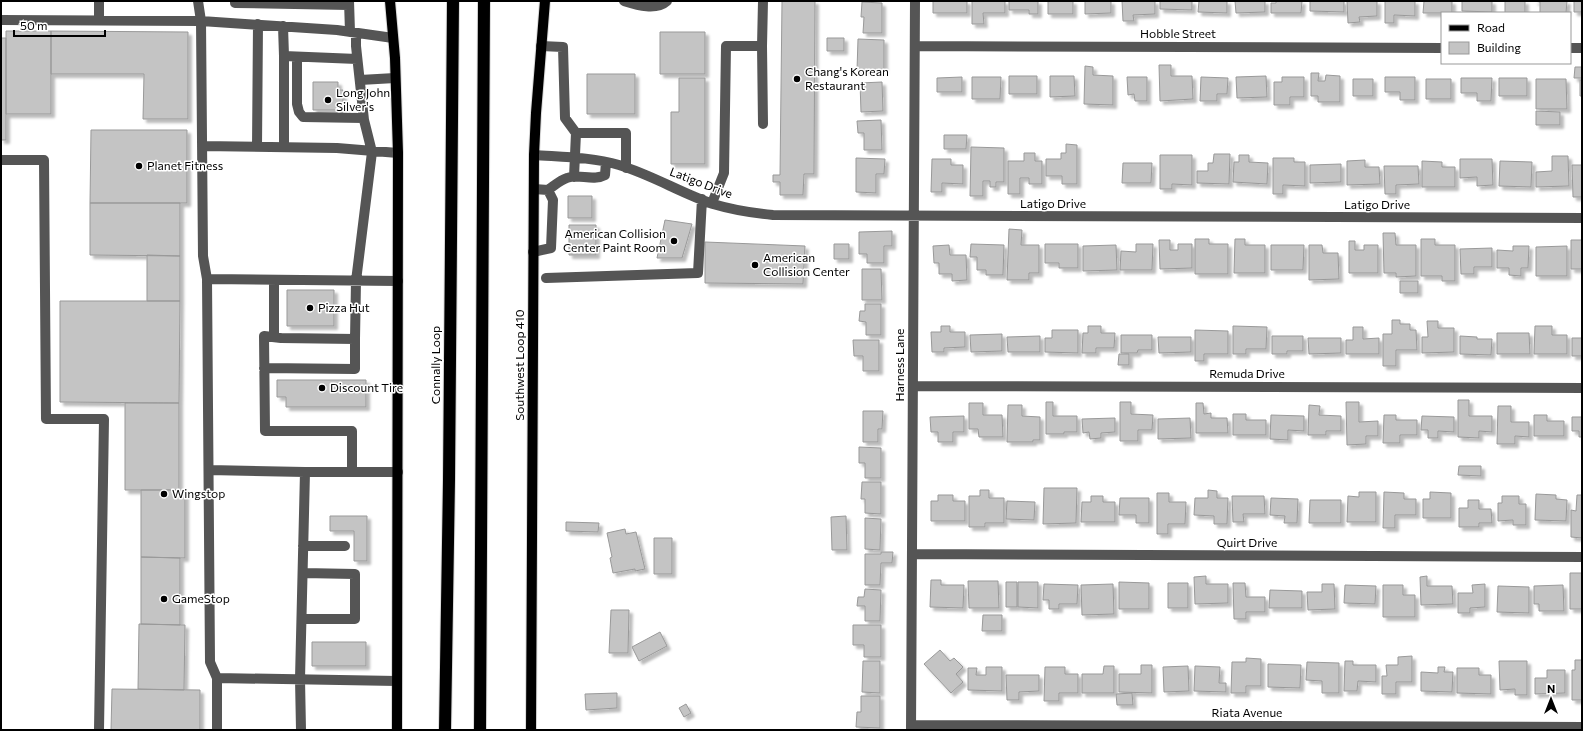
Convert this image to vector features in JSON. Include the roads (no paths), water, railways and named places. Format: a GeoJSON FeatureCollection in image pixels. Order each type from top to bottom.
{"type":"FeatureCollection","features":[{"type":"Feature","properties":{"kind":"highway","name":"Connally Loop"},"geometry":{"type":"LineString","coordinates":[[445,730],[453,1]]}},
{"type":"Feature","properties":{"kind":"highway"},"geometry":{"type":"LineString","coordinates":[[480,730],[484,1]]}},
{"type":"Feature","properties":{"kind":"main road"},"geometry":{"type":"LineString","coordinates":[[390,1],[396,78],[398,153],[397,730]]}},
{"type":"Feature","properties":{"kind":"main road","name":"Southwest Loop 410"},"geometry":{"type":"LineString","coordinates":[[531,730],[534,155],[545,1]]}},
{"type":"Feature","properties":{"kind":"street"},"geometry":{"type":"LineString","coordinates":[[99,1],[99,20]]}},
{"type":"Feature","properties":{"kind":"street"},"geometry":{"type":"LineString","coordinates":[[198,1],[201,21],[203,256],[207,279],[210,662],[217,678],[217,730]]}},
{"type":"Feature","properties":{"kind":"street"},"geometry":{"type":"LineString","coordinates":[[235,1],[235,3],[349,3],[360,80],[363,118],[372,152],[356,281],[355,369],[264,368]]}},
{"type":"Feature","properties":{"kind":"street"},"geometry":{"type":"LineString","coordinates":[[624,1],[641,7],[663,5],[667,1]]}},
{"type":"Feature","properties":{"kind":"street"},"geometry":{"type":"LineString","coordinates":[[763,1],[763,124]]}},
{"type":"Feature","properties":{"kind":"street","name":"Harness Lane"},"geometry":{"type":"LineString","coordinates":[[911,727],[915,1]]}},
{"type":"Feature","properties":{"kind":"street"},"geometry":{"type":"LineString","coordinates":[[1,20],[201,21],[353,32],[393,38]]}},
{"type":"Feature","properties":{"kind":"street"},"geometry":{"type":"LineString","coordinates":[[257,147],[258,24]]}},
{"type":"Feature","properties":{"kind":"street"},"geometry":{"type":"LineString","coordinates":[[283,26],[284,147]]}},
{"type":"Feature","properties":{"kind":"street"},"geometry":{"type":"LineString","coordinates":[[542,46],[563,47],[565,118],[576,133],[574,177]]}},
{"type":"Feature","properties":{"kind":"street"},"geometry":{"type":"LineString","coordinates":[[712,204],[724,173],[726,46],[762,46]]}},
{"type":"Feature","properties":{"kind":"street","name":"Hobble Street"},"geometry":{"type":"LineString","coordinates":[[915,46],[1441,48]]}},
{"type":"Feature","properties":{"kind":"street"},"geometry":{"type":"LineString","coordinates":[[1571,48],[1582,48]]}},
{"type":"Feature","properties":{"kind":"street"},"geometry":{"type":"LineString","coordinates":[[284,56],[357,59]]}},
{"type":"Feature","properties":{"kind":"street"},"geometry":{"type":"LineString","coordinates":[[297,57],[297,104],[299,112],[303,117],[363,118]]}},
{"type":"Feature","properties":{"kind":"street"},"geometry":{"type":"LineString","coordinates":[[360,80],[396,78]]}},
{"type":"Feature","properties":{"kind":"street"},"geometry":{"type":"LineString","coordinates":[[576,133],[626,133],[626,168]]}},
{"type":"Feature","properties":{"kind":"street"},"geometry":{"type":"LineString","coordinates":[[202,146],[337,148],[398,153]]}},
{"type":"Feature","properties":{"kind":"street","name":"Latigo Drive"},"geometry":{"type":"LineString","coordinates":[[534,155],[576,157],[606,162],[652,177],[712,204],[744,212],[773,215],[1582,218]]}},
{"type":"Feature","properties":{"kind":"street"},"geometry":{"type":"LineString","coordinates":[[1,160],[44,160],[46,419],[104,419],[99,730]]}},
{"type":"Feature","properties":{"kind":"street"},"geometry":{"type":"LineString","coordinates":[[534,189],[548,190],[566,178],[599,178],[605,175],[606,162]]}},
{"type":"Feature","properties":{"kind":"street"},"geometry":{"type":"LineString","coordinates":[[533,252],[551,248],[553,200],[548,190]]}},
{"type":"Feature","properties":{"kind":"street"},"geometry":{"type":"LineString","coordinates":[[546,278],[698,273],[702,200]]}},
{"type":"Feature","properties":{"kind":"street"},"geometry":{"type":"LineString","coordinates":[[207,279],[398,281]]}},
{"type":"Feature","properties":{"kind":"street"},"geometry":{"type":"LineString","coordinates":[[274,280],[274,337]]}},
{"type":"Feature","properties":{"kind":"street"},"geometry":{"type":"LineString","coordinates":[[352,472],[352,431],[265,431],[264,336],[355,339]]}},
{"type":"Feature","properties":{"kind":"street","name":"Remuda Drive"},"geometry":{"type":"LineString","coordinates":[[912,386],[1582,388]]}},
{"type":"Feature","properties":{"kind":"street"},"geometry":{"type":"LineString","coordinates":[[209,470],[398,472]]}},
{"type":"Feature","properties":{"kind":"street"},"geometry":{"type":"LineString","coordinates":[[301,730],[300,680],[305,472]]}},
{"type":"Feature","properties":{"kind":"street"},"geometry":{"type":"LineString","coordinates":[[304,546],[344,546]]}},
{"type":"Feature","properties":{"kind":"street","name":"Quirt Drive"},"geometry":{"type":"LineString","coordinates":[[912,554],[1582,557]]}},
{"type":"Feature","properties":{"kind":"street"},"geometry":{"type":"LineString","coordinates":[[302,619],[355,619],[355,574],[303,573]]}},
{"type":"Feature","properties":{"kind":"street"},"geometry":{"type":"LineString","coordinates":[[217,678],[397,681]]}},
{"type":"Feature","properties":{"kind":"street","name":"Riata Avenue"},"geometry":{"type":"LineString","coordinates":[[911,727],[1582,727]]}},
{"type":"Feature","properties":{"kind":"place","name":"Chang's Korean Restaurant"},"geometry":{"type":"Point","coordinates":[797,79]}},
{"type":"Feature","properties":{"kind":"place","name":"Long John Silver's"},"geometry":{"type":"Point","coordinates":[328,100]}},
{"type":"Feature","properties":{"kind":"place","name":"Planet Fitness"},"geometry":{"type":"Point","coordinates":[139,166]}},
{"type":"Feature","properties":{"kind":"place","name":"American Collision Center Paint Room"},"geometry":{"type":"Point","coordinates":[674,241]}},
{"type":"Feature","properties":{"kind":"place","name":"American Collision Center"},"geometry":{"type":"Point","coordinates":[755,265]}},
{"type":"Feature","properties":{"kind":"place","name":"Pizza Hut"},"geometry":{"type":"Point","coordinates":[310,308]}},
{"type":"Feature","properties":{"kind":"place","name":"Discount Tire"},"geometry":{"type":"Point","coordinates":[322,388]}},
{"type":"Feature","properties":{"kind":"place","name":"Wingstop"},"geometry":{"type":"Point","coordinates":[164,494]}},
{"type":"Feature","properties":{"kind":"place","name":"GameStop"},"geometry":{"type":"Point","coordinates":[164,599]}}]}
